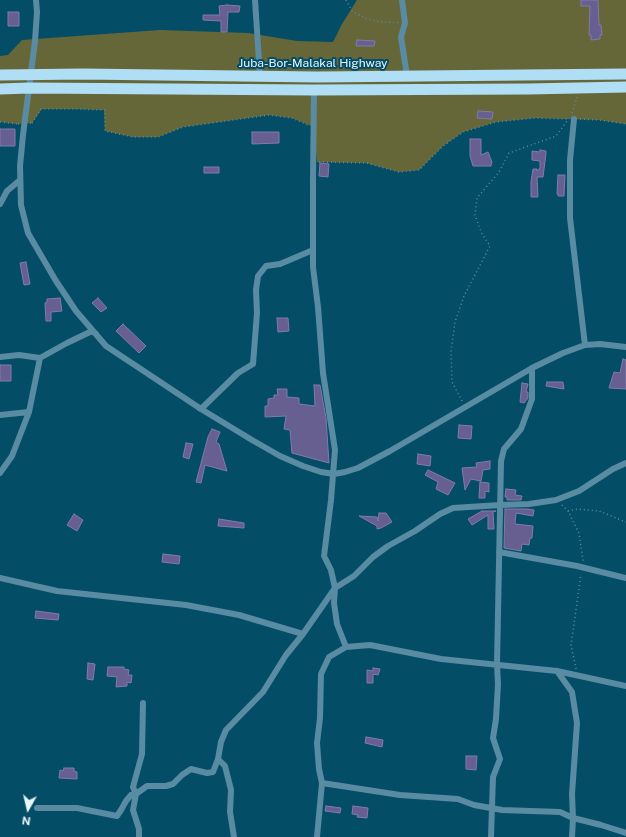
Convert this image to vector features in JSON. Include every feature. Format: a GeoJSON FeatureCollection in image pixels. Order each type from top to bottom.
{"type":"FeatureCollection","features":[{"type":"Feature","properties":{"kind":"highway","name":"Juba-Bor-Malakal Highway"},"geometry":{"type":"LineString","coordinates":[[0,75],[407,76],[626,74]]}},
{"type":"Feature","properties":{"kind":"highway"},"geometry":{"type":"LineString","coordinates":[[0,89],[314,90],[626,87]]}},
{"type":"Feature","properties":{"kind":"street"},"geometry":{"type":"LineString","coordinates":[[36,0],[37,12],[35,41],[23,135],[20,180],[21,205],[28,233],[56,282],[76,311],[106,346],[201,410]]}},
{"type":"Feature","properties":{"kind":"street"},"geometry":{"type":"LineString","coordinates":[[255,0],[260,76]]}},
{"type":"Feature","properties":{"kind":"street"},"geometry":{"type":"LineString","coordinates":[[402,0],[405,23],[401,37],[407,76]]}},
{"type":"Feature","properties":{"kind":"street"},"geometry":{"type":"LineString","coordinates":[[314,90],[313,268],[318,307],[323,373],[335,450],[334,474],[324,556],[331,570],[337,624],[346,647]]}},
{"type":"Feature","properties":{"kind":"street"},"geometry":{"type":"LineString","coordinates":[[574,119],[570,160],[570,218],[585,345]]}},
{"type":"Feature","properties":{"kind":"street"},"geometry":{"type":"LineString","coordinates":[[0,204],[7,191],[20,180]]}},
{"type":"Feature","properties":{"kind":"street"},"geometry":{"type":"LineString","coordinates":[[201,410],[238,374],[252,364],[257,313],[256,290],[258,276],[266,266],[280,264],[313,250]]}},
{"type":"Feature","properties":{"kind":"street"},"geometry":{"type":"LineString","coordinates":[[0,357],[19,355],[40,358],[66,343],[92,331],[162,386],[201,410],[280,456],[321,472],[334,474],[358,468],[403,444],[464,406],[532,368],[563,353],[585,345],[600,344],[626,347]]}},
{"type":"Feature","properties":{"kind":"street"},"geometry":{"type":"LineString","coordinates":[[0,473],[12,456],[29,412],[40,358]]}},
{"type":"Feature","properties":{"kind":"street"},"geometry":{"type":"LineString","coordinates":[[491,837],[492,777],[500,759],[493,738],[497,712],[498,684],[497,664],[501,461],[504,449],[520,429],[532,399],[532,368]]}},
{"type":"Feature","properties":{"kind":"street"},"geometry":{"type":"LineString","coordinates":[[0,415],[29,412]]}},
{"type":"Feature","properties":{"kind":"street"},"geometry":{"type":"LineString","coordinates":[[37,808],[77,808],[117,816],[131,795],[136,794],[148,786],[166,786],[173,784],[191,769],[207,773],[213,772],[218,759],[221,742],[226,730],[263,692],[286,654],[303,634],[334,588],[354,576],[373,557],[440,514],[453,508],[500,504],[529,504],[556,500],[579,491],[626,463]]}},
{"type":"Feature","properties":{"kind":"street"},"geometry":{"type":"LineString","coordinates":[[499,552],[577,566],[626,578]]}},
{"type":"Feature","properties":{"kind":"street"},"geometry":{"type":"LineString","coordinates":[[0,578],[57,591],[194,606],[239,615],[303,634]]}},
{"type":"Feature","properties":{"kind":"street"},"geometry":{"type":"LineString","coordinates":[[317,837],[322,783],[319,769],[317,743],[320,718],[321,674],[329,657],[346,647],[370,645],[441,659],[557,671],[626,686]]}},
{"type":"Feature","properties":{"kind":"street"},"geometry":{"type":"LineString","coordinates":[[557,671],[572,692],[577,722],[572,794],[574,818],[572,837]]}},
{"type":"Feature","properties":{"kind":"street"},"geometry":{"type":"LineString","coordinates":[[139,837],[139,829],[133,810],[136,794],[133,787],[142,754],[143,703]]}},
{"type":"Feature","properties":{"kind":"street"},"geometry":{"type":"LineString","coordinates":[[218,759],[225,766],[231,790],[230,812],[234,837]]}},
{"type":"Feature","properties":{"kind":"street"},"geometry":{"type":"LineString","coordinates":[[322,783],[400,795],[458,798],[474,805],[492,809],[560,812],[574,818],[626,833]]}},
{"type":"Feature","properties":{"kind":"path"},"geometry":{"type":"LineString","coordinates":[[346,0],[352,10],[367,19],[405,23]]}},
{"type":"Feature","properties":{"kind":"path"},"geometry":{"type":"LineString","coordinates":[[464,406],[452,382],[451,351],[455,322],[464,296],[490,246],[481,232],[474,215],[478,198],[499,172],[509,153],[556,136],[569,118],[576,103],[578,88]]}},
{"type":"Feature","properties":{"kind":"path"},"geometry":{"type":"LineString","coordinates":[[0,122],[18,124],[32,123]]}},
{"type":"Feature","properties":{"kind":"path"},"geometry":{"type":"LineString","coordinates":[[556,500],[568,511],[579,532],[583,560],[577,566],[581,573],[571,645],[578,676]]}},
{"type":"Feature","properties":{"kind":"path"},"geometry":{"type":"LineString","coordinates":[[568,511],[578,509],[599,511],[626,522]]}},
{"type":"Feature","properties":{"kind":"green space"},"geometry":{"type":"Polygon","coordinates":[[[357,0],[626,0],[626,124],[599,120],[535,118],[496,122],[463,132],[443,146],[419,170],[399,172],[366,163],[317,162],[314,127],[292,118],[269,115],[183,127],[158,137],[133,137],[105,131],[104,110],[42,109],[32,123],[18,124],[0,122],[0,56],[8,55],[22,40],[160,30],[248,33],[297,41],[333,42],[357,0]]]}},
{"type":"Feature","properties":{"kind":"building"},"geometry":{"type":"Polygon","coordinates":[[[581,0],[598,0],[599,25],[601,25],[602,35],[600,35],[600,39],[591,40],[591,35],[589,35],[590,6],[581,6],[581,0]]]}},
{"type":"Feature","properties":{"kind":"building"},"geometry":{"type":"Polygon","coordinates":[[[219,6],[240,6],[239,12],[228,12],[227,32],[221,32],[221,21],[203,20],[203,15],[220,15],[219,6]]]}},
{"type":"Feature","properties":{"kind":"building"},"geometry":{"type":"Polygon","coordinates":[[[8,12],[19,12],[19,26],[8,26],[8,12]]]}},
{"type":"Feature","properties":{"kind":"building"},"geometry":{"type":"Polygon","coordinates":[[[357,40],[375,41],[374,46],[356,46],[357,40]]]}},
{"type":"Feature","properties":{"kind":"building"},"geometry":{"type":"Polygon","coordinates":[[[478,111],[493,112],[492,119],[477,118],[478,111]]]}},
{"type":"Feature","properties":{"kind":"building"},"geometry":{"type":"Polygon","coordinates":[[[0,129],[15,129],[15,146],[0,146],[0,129]]]}},
{"type":"Feature","properties":{"kind":"building"},"geometry":{"type":"Polygon","coordinates":[[[252,132],[279,132],[279,143],[252,144],[252,132]]]}},
{"type":"Feature","properties":{"kind":"building"},"geometry":{"type":"Polygon","coordinates":[[[470,139],[481,139],[481,155],[488,152],[492,162],[491,166],[473,166],[470,156],[470,139]]]}},
{"type":"Feature","properties":{"kind":"building"},"geometry":{"type":"Polygon","coordinates":[[[540,150],[546,151],[543,177],[537,177],[538,197],[531,197],[533,169],[537,169],[537,171],[540,168],[540,161],[532,160],[532,151],[540,152],[540,150]]]}},
{"type":"Feature","properties":{"kind":"building"},"geometry":{"type":"Polygon","coordinates":[[[320,163],[329,164],[328,177],[319,176],[320,163]]]}},
{"type":"Feature","properties":{"kind":"building"},"geometry":{"type":"Polygon","coordinates":[[[204,167],[219,167],[219,173],[204,173],[204,167]]]}},
{"type":"Feature","properties":{"kind":"building"},"geometry":{"type":"Polygon","coordinates":[[[558,175],[565,175],[564,196],[558,196],[557,194],[558,175]]]}},
{"type":"Feature","properties":{"kind":"building"},"geometry":{"type":"Polygon","coordinates":[[[26,262],[30,284],[24,285],[20,263],[26,262]]]}},
{"type":"Feature","properties":{"kind":"building"},"geometry":{"type":"Polygon","coordinates":[[[60,298],[62,311],[51,312],[51,321],[46,321],[45,303],[47,302],[47,299],[60,298]]]}},
{"type":"Feature","properties":{"kind":"building"},"geometry":{"type":"Polygon","coordinates":[[[98,298],[107,308],[101,312],[92,303],[98,298]]]}},
{"type":"Feature","properties":{"kind":"building"},"geometry":{"type":"Polygon","coordinates":[[[277,318],[288,318],[289,331],[278,332],[277,318]]]}},
{"type":"Feature","properties":{"kind":"building"},"geometry":{"type":"Polygon","coordinates":[[[123,324],[146,346],[139,353],[116,331],[123,324]]]}},
{"type":"Feature","properties":{"kind":"building"},"geometry":{"type":"Polygon","coordinates":[[[623,359],[626,360],[626,389],[609,388],[614,372],[620,373],[623,359]]]}},
{"type":"Feature","properties":{"kind":"building"},"geometry":{"type":"Polygon","coordinates":[[[0,365],[11,365],[11,381],[0,381],[0,365]]]}},
{"type":"Feature","properties":{"kind":"building"},"geometry":{"type":"Polygon","coordinates":[[[547,382],[563,382],[564,389],[546,386],[547,382]]]}},
{"type":"Feature","properties":{"kind":"building"},"geometry":{"type":"Polygon","coordinates":[[[522,383],[528,384],[526,392],[528,392],[528,398],[524,403],[520,402],[522,383]]]}},
{"type":"Feature","properties":{"kind":"building"},"geometry":{"type":"Polygon","coordinates":[[[314,385],[320,385],[326,418],[329,463],[292,453],[290,430],[284,429],[286,416],[265,417],[265,406],[268,406],[268,399],[274,398],[274,395],[278,395],[277,389],[287,389],[287,397],[299,398],[299,404],[315,406],[314,385]]]}},
{"type":"Feature","properties":{"kind":"building"},"geometry":{"type":"Polygon","coordinates":[[[459,425],[472,426],[471,439],[458,438],[459,425]]]}},
{"type":"Feature","properties":{"kind":"building"},"geometry":{"type":"Polygon","coordinates":[[[212,429],[220,432],[216,442],[219,444],[227,471],[205,465],[201,483],[196,482],[208,437],[212,429]]]}},
{"type":"Feature","properties":{"kind":"building"},"geometry":{"type":"Polygon","coordinates":[[[186,443],[193,444],[189,459],[183,457],[186,443]]]}},
{"type":"Feature","properties":{"kind":"building"},"geometry":{"type":"Polygon","coordinates":[[[418,454],[431,456],[430,466],[417,464],[418,454]]]}},
{"type":"Feature","properties":{"kind":"building"},"geometry":{"type":"Polygon","coordinates":[[[490,461],[490,469],[483,470],[481,481],[471,479],[465,490],[462,468],[477,467],[476,463],[490,461]]]}},
{"type":"Feature","properties":{"kind":"building"},"geometry":{"type":"Polygon","coordinates":[[[428,470],[455,483],[448,495],[436,489],[438,482],[425,475],[428,470]]]}},
{"type":"Feature","properties":{"kind":"building"},"geometry":{"type":"Polygon","coordinates":[[[480,482],[489,483],[489,492],[485,491],[485,498],[479,498],[480,482]]]}},
{"type":"Feature","properties":{"kind":"building"},"geometry":{"type":"Polygon","coordinates":[[[506,489],[516,490],[515,495],[522,496],[521,500],[507,500],[507,497],[505,497],[506,489]]]}},
{"type":"Feature","properties":{"kind":"building"},"geometry":{"type":"Polygon","coordinates":[[[505,509],[534,510],[533,516],[516,513],[515,524],[533,526],[532,538],[530,538],[529,545],[522,544],[521,551],[504,548],[505,509]]]}},
{"type":"Feature","properties":{"kind":"building"},"geometry":{"type":"Polygon","coordinates":[[[482,511],[496,511],[493,512],[494,529],[488,529],[488,515],[472,525],[468,519],[482,511]]]}},
{"type":"Feature","properties":{"kind":"building"},"geometry":{"type":"Polygon","coordinates":[[[379,513],[386,513],[392,522],[377,529],[377,526],[359,516],[377,517],[378,521],[379,513]]]}},
{"type":"Feature","properties":{"kind":"building"},"geometry":{"type":"Polygon","coordinates":[[[74,514],[83,520],[77,531],[67,525],[74,514]]]}},
{"type":"Feature","properties":{"kind":"building"},"geometry":{"type":"Polygon","coordinates":[[[219,519],[244,523],[244,528],[218,526],[219,519]]]}},
{"type":"Feature","properties":{"kind":"building"},"geometry":{"type":"Polygon","coordinates":[[[163,554],[180,556],[179,564],[162,562],[163,554]]]}},
{"type":"Feature","properties":{"kind":"building"},"geometry":{"type":"Polygon","coordinates":[[[36,611],[59,614],[58,620],[35,618],[36,611]]]}},
{"type":"Feature","properties":{"kind":"building"},"geometry":{"type":"Polygon","coordinates":[[[88,663],[95,664],[93,680],[87,679],[88,663]]]}},
{"type":"Feature","properties":{"kind":"building"},"geometry":{"type":"Polygon","coordinates":[[[108,667],[124,667],[124,669],[129,670],[128,675],[132,675],[131,683],[127,682],[127,686],[116,687],[117,677],[107,676],[108,667]]]}},
{"type":"Feature","properties":{"kind":"building"},"geometry":{"type":"Polygon","coordinates":[[[373,668],[380,669],[378,675],[373,674],[373,683],[367,683],[367,670],[373,671],[373,668]]]}},
{"type":"Feature","properties":{"kind":"building"},"geometry":{"type":"Polygon","coordinates":[[[366,737],[383,740],[382,747],[365,743],[366,737]]]}},
{"type":"Feature","properties":{"kind":"building"},"geometry":{"type":"Polygon","coordinates":[[[466,756],[477,756],[476,770],[466,769],[466,756]]]}},
{"type":"Feature","properties":{"kind":"building"},"geometry":{"type":"Polygon","coordinates":[[[64,768],[74,768],[74,771],[77,772],[77,779],[59,778],[60,770],[63,771],[64,768]]]}},
{"type":"Feature","properties":{"kind":"building"},"geometry":{"type":"Polygon","coordinates":[[[326,806],[341,808],[340,813],[325,811],[326,806]]]}},
{"type":"Feature","properties":{"kind":"building"},"geometry":{"type":"Polygon","coordinates":[[[353,806],[368,808],[367,818],[357,817],[358,815],[352,814],[353,806]]]}}]}
